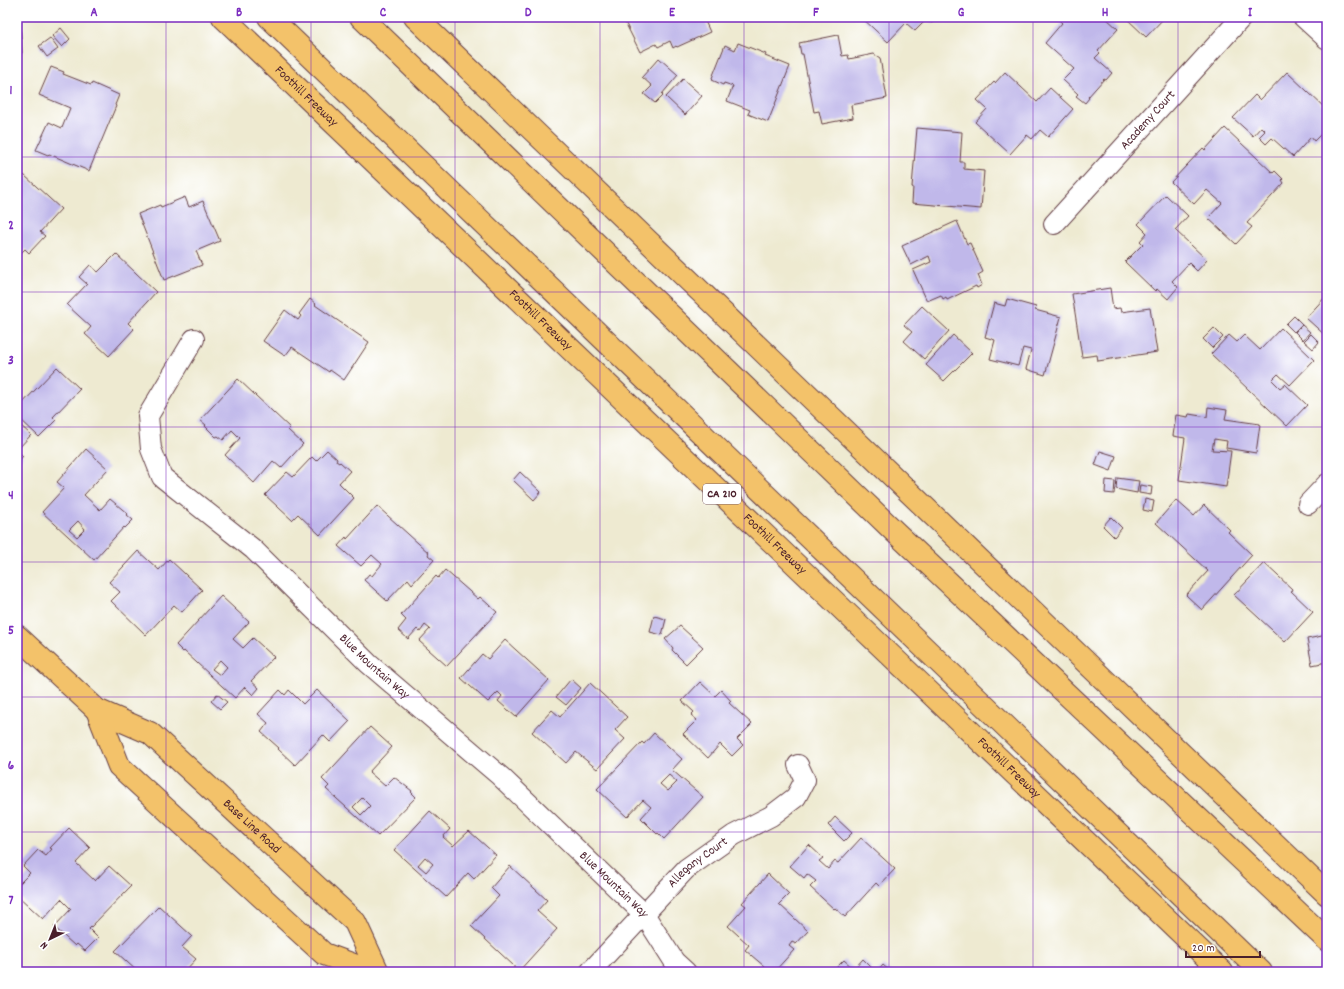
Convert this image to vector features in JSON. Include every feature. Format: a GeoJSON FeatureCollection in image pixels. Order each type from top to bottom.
{"type":"FeatureCollection","features":[{"type":"Feature","properties":{"kind":"main road","name":"Foothill Freeway"},"geometry":{"type":"LineString","coordinates":[[223,17],[1222,972]]}},
{"type":"Feature","properties":{"kind":"main road"},"geometry":{"type":"LineString","coordinates":[[269,17],[1261,972]]}},
{"type":"Feature","properties":{"kind":"main road"},"geometry":{"type":"LineString","coordinates":[[361,17],[889,525],[1327,940]]}},
{"type":"Feature","properties":{"kind":"main road"},"geometry":{"type":"LineString","coordinates":[[415,17],[1327,894]]}},
{"type":"Feature","properties":{"kind":"main road","name":"Base Line Road"},"geometry":{"type":"LineString","coordinates":[[17,636],[97,710],[150,733],[355,922],[378,972]]}},
{"type":"Feature","properties":{"kind":"main road","name":"Base Line Road"},"geometry":{"type":"LineString","coordinates":[[97,710],[119,766],[324,954],[373,972]]}},
{"type":"Feature","properties":{"kind":"street","name":"Academy Court"},"geometry":{"type":"LineString","coordinates":[[1054,224],[1242,17]]}},
{"type":"Feature","properties":{"kind":"street"},"geometry":{"type":"LineString","coordinates":[[1303,17],[1327,39]]}},
{"type":"Feature","properties":{"kind":"street","name":"Blue Mountain Way"},"geometry":{"type":"LineString","coordinates":[[194,340],[148,416],[150,449],[162,477],[253,549],[370,664],[500,776],[644,914],[674,961],[686,972]]}},
{"type":"Feature","properties":{"kind":"street"},"geometry":{"type":"LineString","coordinates":[[1308,504],[1327,484]]}},
{"type":"Feature","properties":{"kind":"street","name":"Allegany Court"},"geometry":{"type":"LineString","coordinates":[[590,972],[686,869],[734,834],[771,816],[796,797],[805,780],[798,765]]}},
{"type":"Feature","properties":{"kind":"building"},"geometry":{"type":"Polygon","coordinates":[[[630,17],[710,17],[711,18],[705,21],[710,32],[677,47],[676,46],[673,48],[670,41],[658,47],[656,44],[640,52],[624,20],[630,17]]]}},
{"type":"Feature","properties":{"kind":"building"},"geometry":{"type":"Polygon","coordinates":[[[861,17],[937,17],[932,23],[927,19],[915,31],[906,23],[888,42],[861,17]]]}},
{"type":"Feature","properties":{"kind":"building"},"geometry":{"type":"Polygon","coordinates":[[[1056,17],[1105,17],[1118,29],[1098,51],[1100,53],[1095,58],[1112,73],[1106,80],[1104,79],[1088,97],[1089,98],[1085,103],[1076,96],[1078,94],[1063,80],[1074,69],[1045,43],[1062,23],[1056,17]]]}},
{"type":"Feature","properties":{"kind":"building"},"geometry":{"type":"Polygon","coordinates":[[[1125,17],[1165,17],[1146,37],[1125,17]]]}},
{"type":"Feature","properties":{"kind":"building"},"geometry":{"type":"Polygon","coordinates":[[[17,23],[20,23],[22,53],[17,53],[17,23]]]}},
{"type":"Feature","properties":{"kind":"building"},"geometry":{"type":"Polygon","coordinates":[[[61,28],[70,39],[62,47],[52,36],[61,28]]]}},
{"type":"Feature","properties":{"kind":"building"},"geometry":{"type":"Polygon","coordinates":[[[838,35],[842,56],[848,55],[849,59],[874,54],[880,58],[887,98],[851,105],[853,118],[822,124],[819,111],[814,112],[803,54],[801,54],[799,43],[838,35]]]}},
{"type":"Feature","properties":{"kind":"building"},"geometry":{"type":"Polygon","coordinates":[[[50,38],[58,49],[47,57],[39,46],[50,38]]]}},
{"type":"Feature","properties":{"kind":"building"},"geometry":{"type":"Polygon","coordinates":[[[738,43],[766,54],[765,56],[790,66],[768,122],[748,114],[750,110],[727,101],[733,86],[724,83],[723,85],[712,80],[725,45],[735,50],[738,43]]]}},
{"type":"Feature","properties":{"kind":"building"},"geometry":{"type":"Polygon","coordinates":[[[659,58],[678,75],[655,103],[644,94],[652,86],[642,77],[659,58]]]}},
{"type":"Feature","properties":{"kind":"building"},"geometry":{"type":"Polygon","coordinates":[[[51,67],[64,72],[63,74],[91,85],[92,83],[119,95],[115,105],[116,106],[89,171],[36,150],[49,122],[62,128],[70,108],[39,95],[51,67]]]}},
{"type":"Feature","properties":{"kind":"building"},"geometry":{"type":"Polygon","coordinates":[[[1005,72],[1037,102],[1050,88],[1073,109],[1048,137],[1040,130],[1032,139],[1027,135],[1010,154],[975,122],[987,109],[977,100],[1005,72]]]}},
{"type":"Feature","properties":{"kind":"building"},"geometry":{"type":"Polygon","coordinates":[[[1287,72],[1327,110],[1327,128],[1314,141],[1311,137],[1293,157],[1272,138],[1266,144],[1259,137],[1265,131],[1261,127],[1253,136],[1233,118],[1255,95],[1260,100],[1287,72]]]}},
{"type":"Feature","properties":{"kind":"building"},"geometry":{"type":"Polygon","coordinates":[[[683,79],[702,96],[685,115],[666,97],[683,79]]]}},
{"type":"Feature","properties":{"kind":"building"},"geometry":{"type":"Polygon","coordinates":[[[917,128],[962,132],[960,162],[964,162],[964,169],[984,171],[981,209],[912,203],[917,128]]]}},
{"type":"Feature","properties":{"kind":"building"},"geometry":{"type":"Polygon","coordinates":[[[1225,128],[1273,173],[1275,171],[1283,179],[1282,180],[1284,183],[1247,223],[1252,227],[1236,244],[1208,218],[1222,203],[1207,190],[1194,204],[1171,182],[1203,148],[1205,150],[1225,128]]]}},
{"type":"Feature","properties":{"kind":"building"},"geometry":{"type":"Polygon","coordinates":[[[24,175],[61,209],[40,232],[45,236],[29,253],[25,249],[21,253],[17,249],[17,183],[24,175]]]}},
{"type":"Feature","properties":{"kind":"building"},"geometry":{"type":"Polygon","coordinates":[[[1166,195],[1188,216],[1175,230],[1207,260],[1197,271],[1189,263],[1172,281],[1178,287],[1168,299],[1157,289],[1155,291],[1125,262],[1143,244],[1140,241],[1147,233],[1138,224],[1166,195]]]}},
{"type":"Feature","properties":{"kind":"building"},"geometry":{"type":"Polygon","coordinates":[[[185,197],[189,207],[203,201],[220,241],[196,251],[202,265],[164,280],[138,214],[160,205],[161,207],[185,197]]]}},
{"type":"Feature","properties":{"kind":"building"},"geometry":{"type":"Polygon","coordinates":[[[957,221],[967,244],[970,243],[983,272],[978,275],[982,285],[977,288],[976,286],[947,300],[946,297],[943,299],[941,295],[927,301],[913,270],[931,262],[929,256],[911,265],[902,246],[957,221]]]}},
{"type":"Feature","properties":{"kind":"building"},"geometry":{"type":"Polygon","coordinates":[[[116,254],[156,292],[128,323],[134,329],[109,356],[85,334],[91,327],[67,305],[87,284],[79,277],[90,265],[98,272],[116,254]]]}},
{"type":"Feature","properties":{"kind":"building"},"geometry":{"type":"Polygon","coordinates":[[[1110,288],[1113,309],[1120,308],[1121,312],[1150,308],[1157,352],[1098,361],[1097,355],[1082,357],[1072,294],[1110,288]]]}},
{"type":"Feature","properties":{"kind":"building"},"geometry":{"type":"Polygon","coordinates":[[[1327,295],[1327,337],[1306,318],[1327,295]]]}},
{"type":"Feature","properties":{"kind":"building"},"geometry":{"type":"Polygon","coordinates":[[[310,299],[316,304],[315,305],[369,342],[344,380],[330,370],[329,372],[292,347],[285,356],[263,341],[285,310],[298,320],[301,316],[299,314],[310,299]]]}},
{"type":"Feature","properties":{"kind":"building"},"geometry":{"type":"Polygon","coordinates":[[[1007,299],[1036,307],[1035,310],[1061,317],[1045,375],[1026,369],[1031,350],[1023,348],[1018,366],[990,359],[995,340],[985,337],[994,303],[1005,306],[1007,299]]]}},
{"type":"Feature","properties":{"kind":"building"},"geometry":{"type":"Polygon","coordinates":[[[922,306],[949,331],[924,359],[904,341],[912,332],[904,325],[922,306]]]}},
{"type":"Feature","properties":{"kind":"building"},"geometry":{"type":"Polygon","coordinates":[[[1294,316],[1302,324],[1294,332],[1286,324],[1294,316]]]}},
{"type":"Feature","properties":{"kind":"building"},"geometry":{"type":"Polygon","coordinates":[[[1302,325],[1310,332],[1303,340],[1295,332],[1302,325]]]}},
{"type":"Feature","properties":{"kind":"building"},"geometry":{"type":"Polygon","coordinates":[[[1214,328],[1223,337],[1212,348],[1203,339],[1214,328]]]}},
{"type":"Feature","properties":{"kind":"building"},"geometry":{"type":"Polygon","coordinates":[[[1281,328],[1314,360],[1290,385],[1278,374],[1272,380],[1280,388],[1285,384],[1307,405],[1287,426],[1211,354],[1229,335],[1237,342],[1244,335],[1260,350],[1281,328]]]}},
{"type":"Feature","properties":{"kind":"building"},"geometry":{"type":"Polygon","coordinates":[[[1311,334],[1319,342],[1313,349],[1304,341],[1311,334]]]}},
{"type":"Feature","properties":{"kind":"building"},"geometry":{"type":"Polygon","coordinates":[[[953,335],[972,353],[944,381],[926,365],[953,335]]]}},
{"type":"Feature","properties":{"kind":"building"},"geometry":{"type":"Polygon","coordinates":[[[57,367],[80,389],[53,417],[56,420],[39,437],[17,416],[17,409],[57,367]]]}},
{"type":"Feature","properties":{"kind":"building"},"geometry":{"type":"Polygon","coordinates":[[[238,379],[290,428],[288,430],[303,444],[281,468],[273,461],[254,483],[225,455],[240,438],[232,430],[223,440],[218,436],[216,437],[200,420],[238,379]]]}},
{"type":"Feature","properties":{"kind":"building"},"geometry":{"type":"Polygon","coordinates":[[[1208,407],[1227,410],[1225,419],[1260,424],[1256,453],[1226,448],[1227,441],[1214,439],[1212,450],[1231,451],[1226,487],[1179,480],[1185,438],[1173,436],[1176,415],[1188,417],[1189,414],[1207,417],[1208,407]]]}},
{"type":"Feature","properties":{"kind":"building"},"geometry":{"type":"Polygon","coordinates":[[[17,422],[31,435],[17,450],[17,422]]]}},
{"type":"Feature","properties":{"kind":"building"},"geometry":{"type":"Polygon","coordinates":[[[86,449],[108,469],[84,495],[100,510],[110,499],[133,520],[125,528],[124,527],[94,560],[42,512],[64,488],[57,482],[86,449]],[[78,521],[69,530],[77,537],[85,529],[78,521]]]}},
{"type":"Feature","properties":{"kind":"building"},"geometry":{"type":"Polygon","coordinates":[[[327,450],[337,459],[336,461],[339,463],[340,462],[350,471],[339,483],[354,498],[320,535],[298,514],[292,520],[265,495],[287,472],[293,477],[312,457],[316,461],[327,450]]]}},
{"type":"Feature","properties":{"kind":"building"},"geometry":{"type":"Polygon","coordinates":[[[17,451],[23,456],[17,463],[17,451]]]}},
{"type":"Feature","properties":{"kind":"building"},"geometry":{"type":"Polygon","coordinates":[[[1100,451],[1116,456],[1111,471],[1095,465],[1100,451]]]}},
{"type":"Feature","properties":{"kind":"building"},"geometry":{"type":"Polygon","coordinates":[[[520,472],[541,492],[534,500],[513,480],[520,472]]]}},
{"type":"Feature","properties":{"kind":"building"},"geometry":{"type":"Polygon","coordinates":[[[1117,478],[1139,481],[1137,493],[1116,489],[1117,478]]]}},
{"type":"Feature","properties":{"kind":"building"},"geometry":{"type":"Polygon","coordinates":[[[1106,480],[1115,481],[1114,494],[1105,493],[1106,480]]]}},
{"type":"Feature","properties":{"kind":"building"},"geometry":{"type":"Polygon","coordinates":[[[1140,485],[1152,487],[1151,495],[1139,493],[1140,485]]]}},
{"type":"Feature","properties":{"kind":"building"},"geometry":{"type":"Polygon","coordinates":[[[1145,499],[1154,501],[1152,512],[1143,510],[1145,499]]]}},
{"type":"Feature","properties":{"kind":"building"},"geometry":{"type":"Polygon","coordinates":[[[1176,500],[1194,516],[1204,505],[1230,530],[1228,532],[1252,555],[1202,610],[1186,595],[1208,571],[1156,523],[1176,500]]]}},
{"type":"Feature","properties":{"kind":"building"},"geometry":{"type":"Polygon","coordinates":[[[377,506],[429,553],[428,555],[434,560],[412,584],[408,579],[387,601],[364,580],[369,574],[372,576],[382,564],[372,555],[361,566],[338,546],[346,537],[347,539],[377,506]]]}},
{"type":"Feature","properties":{"kind":"building"},"geometry":{"type":"Polygon","coordinates":[[[1111,517],[1122,528],[1114,537],[1103,526],[1111,517]]]}},
{"type":"Feature","properties":{"kind":"building"},"geometry":{"type":"Polygon","coordinates":[[[138,551],[159,570],[169,559],[202,590],[182,612],[174,605],[146,635],[111,601],[120,592],[109,582],[138,551]]]}},
{"type":"Feature","properties":{"kind":"building"},"geometry":{"type":"Polygon","coordinates":[[[1264,563],[1292,589],[1291,591],[1313,612],[1285,642],[1234,595],[1264,563]]]}},
{"type":"Feature","properties":{"kind":"building"},"geometry":{"type":"Polygon","coordinates":[[[445,570],[478,599],[480,597],[497,612],[447,666],[419,641],[430,629],[425,625],[420,632],[417,629],[408,639],[398,630],[406,620],[401,615],[436,576],[438,578],[445,570]]]}},
{"type":"Feature","properties":{"kind":"building"},"geometry":{"type":"Polygon","coordinates":[[[221,596],[249,622],[233,639],[243,648],[253,638],[274,657],[251,681],[259,688],[253,695],[245,687],[235,698],[176,645],[221,596]],[[220,660],[212,669],[220,675],[227,667],[220,660]]]}},
{"type":"Feature","properties":{"kind":"building"},"geometry":{"type":"Polygon","coordinates":[[[654,616],[666,619],[662,635],[650,632],[654,616]]]}},
{"type":"Feature","properties":{"kind":"building"},"geometry":{"type":"Polygon","coordinates":[[[680,626],[703,647],[686,664],[672,650],[673,648],[665,639],[680,626]]]}},
{"type":"Feature","properties":{"kind":"building"},"geometry":{"type":"Polygon","coordinates":[[[1327,635],[1327,662],[1312,665],[1307,639],[1327,635]]]}},
{"type":"Feature","properties":{"kind":"building"},"geometry":{"type":"Polygon","coordinates":[[[505,640],[549,680],[516,717],[498,701],[502,696],[498,692],[488,702],[461,678],[482,654],[488,659],[505,640]]]}},
{"type":"Feature","properties":{"kind":"building"},"geometry":{"type":"Polygon","coordinates":[[[571,679],[581,688],[566,705],[556,697],[571,679]]]}},
{"type":"Feature","properties":{"kind":"building"},"geometry":{"type":"Polygon","coordinates":[[[700,682],[715,696],[721,690],[731,701],[729,703],[752,724],[737,739],[743,745],[732,756],[720,744],[708,758],[683,734],[697,720],[691,715],[694,712],[682,701],[700,682]]]}},
{"type":"Feature","properties":{"kind":"building"},"geometry":{"type":"Polygon","coordinates":[[[590,683],[627,717],[615,730],[625,739],[597,769],[576,752],[566,763],[532,732],[552,710],[560,717],[590,683]]]}},
{"type":"Feature","properties":{"kind":"building"},"geometry":{"type":"Polygon","coordinates":[[[280,690],[285,695],[289,690],[303,704],[317,690],[350,721],[330,742],[323,735],[295,765],[261,732],[268,723],[258,714],[280,690]]]}},
{"type":"Feature","properties":{"kind":"building"},"geometry":{"type":"Polygon","coordinates":[[[217,694],[227,702],[220,709],[211,701],[217,694]]]}},
{"type":"Feature","properties":{"kind":"building"},"geometry":{"type":"Polygon","coordinates":[[[370,727],[392,747],[369,772],[385,786],[394,777],[412,791],[411,792],[416,797],[378,836],[326,789],[329,786],[322,779],[370,727]],[[362,798],[353,807],[361,815],[370,806],[362,798]]]}},
{"type":"Feature","properties":{"kind":"building"},"geometry":{"type":"Polygon","coordinates":[[[654,733],[682,759],[672,770],[703,797],[664,839],[641,818],[651,807],[643,800],[627,817],[597,789],[642,742],[644,744],[654,733]],[[669,775],[660,784],[668,791],[677,782],[669,775]]]}},
{"type":"Feature","properties":{"kind":"building"},"geometry":{"type":"Polygon","coordinates":[[[430,811],[450,829],[443,837],[453,846],[469,831],[496,855],[474,879],[468,873],[446,897],[394,850],[430,811]],[[425,857],[418,865],[426,872],[433,864],[425,857]]]}},
{"type":"Feature","properties":{"kind":"building"},"geometry":{"type":"Polygon","coordinates":[[[835,817],[852,833],[844,841],[828,825],[835,817]]]}},
{"type":"Feature","properties":{"kind":"building"},"geometry":{"type":"Polygon","coordinates":[[[69,828],[90,848],[76,863],[95,881],[109,866],[131,886],[89,929],[98,938],[85,951],[77,944],[75,946],[54,927],[71,909],[61,899],[43,919],[17,895],[17,886],[30,873],[23,866],[38,850],[46,856],[52,849],[50,848],[69,828]]]}},
{"type":"Feature","properties":{"kind":"building"},"geometry":{"type":"Polygon","coordinates":[[[861,838],[895,869],[879,886],[876,883],[845,917],[810,887],[816,881],[807,874],[804,878],[790,866],[809,845],[823,858],[819,861],[828,869],[835,861],[838,863],[861,838]]]}},
{"type":"Feature","properties":{"kind":"building"},"geometry":{"type":"Polygon","coordinates":[[[510,866],[547,900],[537,911],[557,929],[518,972],[514,970],[514,966],[471,926],[499,896],[491,888],[510,866]]]}},
{"type":"Feature","properties":{"kind":"building"},"geometry":{"type":"Polygon","coordinates":[[[768,874],[789,894],[779,904],[808,931],[796,944],[792,942],[789,946],[794,950],[774,972],[771,972],[745,950],[749,945],[728,926],[746,906],[742,903],[768,874]]]}},
{"type":"Feature","properties":{"kind":"building"},"geometry":{"type":"Polygon","coordinates":[[[159,906],[192,936],[182,947],[196,959],[184,972],[138,972],[115,951],[159,906]]]}},
{"type":"Feature","properties":{"kind":"building"},"geometry":{"type":"Polygon","coordinates":[[[863,959],[872,968],[869,972],[832,972],[844,960],[854,969],[863,959]]]}},
{"type":"Feature","properties":{"kind":"building"},"geometry":{"type":"Polygon","coordinates":[[[883,965],[891,972],[877,972],[883,965]]]}}]}
